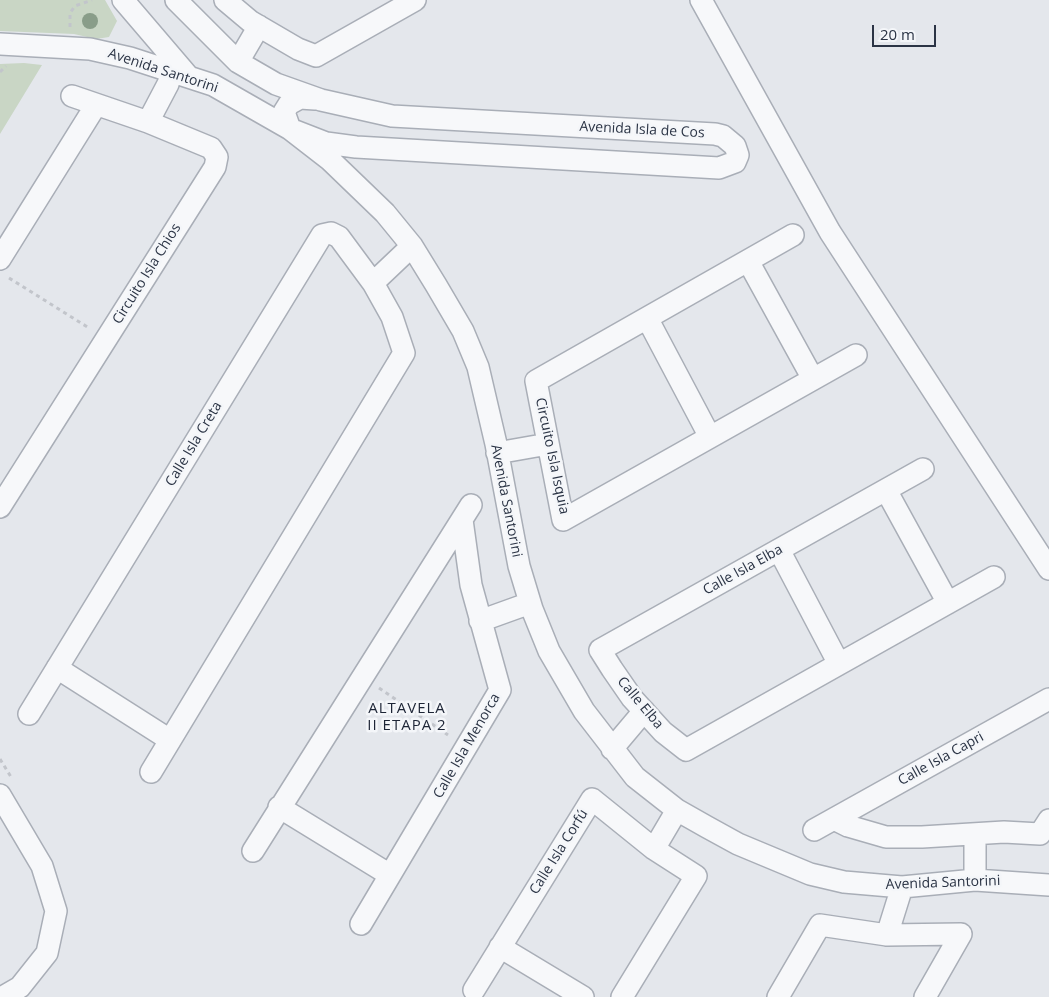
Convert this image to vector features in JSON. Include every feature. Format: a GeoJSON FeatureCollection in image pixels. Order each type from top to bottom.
{"type":"FeatureCollection","features":[{"type":"Feature","properties":{"kind":"street"},"geometry":{"type":"LineString","coordinates":[[123,0],[181,74],[168,84],[148,122]]}},
{"type":"Feature","properties":{"kind":"street","name":"Avenida Isla de Cos"},"geometry":{"type":"LineString","coordinates":[[176,0],[238,62],[276,84],[315,99],[392,116],[715,134],[723,136],[735,146],[738,155],[735,162],[727,166],[714,168],[356,147],[326,143],[290,129]]}},
{"type":"Feature","properties":{"kind":"street"},"geometry":{"type":"LineString","coordinates":[[225,0],[259,26],[298,49],[316,56],[415,0]]}},
{"type":"Feature","properties":{"kind":"street"},"geometry":{"type":"LineString","coordinates":[[701,0],[838,228],[1049,569]]}},
{"type":"Feature","properties":{"kind":"street"},"geometry":{"type":"LineString","coordinates":[[238,62],[259,26]]}},
{"type":"Feature","properties":{"kind":"street"},"geometry":{"type":"LineString","coordinates":[[213,85],[221,81],[225,72],[224,57],[218,44]]}},
{"type":"Feature","properties":{"kind":"street","name":"Avenida Santorini"},"geometry":{"type":"LineString","coordinates":[[3,54],[90,49],[181,74],[213,85],[290,129],[330,160],[359,188],[412,246],[463,331],[478,366],[519,566],[530,602],[550,651],[584,711],[634,776],[677,810],[738,844],[810,874],[844,882],[902,887],[975,880],[1049,886]]}},
{"type":"Feature","properties":{"kind":"street","name":"Circuito Isla Chios"},"geometry":{"type":"LineString","coordinates":[[1,504],[215,167],[217,157],[211,148],[148,122],[72,96]]}},
{"type":"Feature","properties":{"kind":"street"},"geometry":{"type":"LineString","coordinates":[[290,129],[284,112],[289,104],[300,98],[315,99]]}},
{"type":"Feature","properties":{"kind":"street"},"geometry":{"type":"LineString","coordinates":[[4,268],[96,105]]}},
{"type":"Feature","properties":{"kind":"street","name":"Calle Isla Creta"},"geometry":{"type":"LineString","coordinates":[[29,714],[322,235],[332,233],[339,237],[373,283]]}},
{"type":"Feature","properties":{"kind":"street","name":"Circuito Isla Isquia"},"geometry":{"type":"LineString","coordinates":[[793,235],[536,381],[563,520],[856,355]]}},
{"type":"Feature","properties":{"kind":"street"},"geometry":{"type":"LineString","coordinates":[[151,772],[404,353],[392,317],[373,283],[412,246]]}},
{"type":"Feature","properties":{"kind":"street"},"geometry":{"type":"LineString","coordinates":[[748,261],[813,379]]}},
{"type":"Feature","properties":{"kind":"street"},"geometry":{"type":"LineString","coordinates":[[647,318],[710,437]]}},
{"type":"Feature","properties":{"kind":"street"},"geometry":{"type":"LineString","coordinates":[[497,453],[548,444]]}},
{"type":"Feature","properties":{"kind":"street","name":"Calle Isla Elba"},"geometry":{"type":"LineString","coordinates":[[600,650],[923,469]]}},
{"type":"Feature","properties":{"kind":"street"},"geometry":{"type":"LineString","coordinates":[[886,490],[948,603]]}},
{"type":"Feature","properties":{"kind":"street","name":"Calle Isla Menorca"},"geometry":{"type":"LineString","coordinates":[[252,851],[466,512],[470,585],[500,690],[361,924]]}},
{"type":"Feature","properties":{"kind":"street"},"geometry":{"type":"LineString","coordinates":[[779,550],[839,664],[994,577]]}},
{"type":"Feature","properties":{"kind":"street"},"geometry":{"type":"LineString","coordinates":[[480,621],[530,602]]}},
{"type":"Feature","properties":{"kind":"street","name":"Calle Elba"},"geometry":{"type":"LineString","coordinates":[[600,650],[632,698],[663,732],[686,750],[839,664]]}},
{"type":"Feature","properties":{"kind":"street"},"geometry":{"type":"LineString","coordinates":[[57,668],[170,740]]}},
{"type":"Feature","properties":{"kind":"street","name":"Calle Isla Capri"},"geometry":{"type":"LineString","coordinates":[[814,830],[1049,699]]}},
{"type":"Feature","properties":{"kind":"street"},"geometry":{"type":"LineString","coordinates":[[612,749],[644,711]]}},
{"type":"Feature","properties":{"kind":"street"},"geometry":{"type":"LineString","coordinates":[[0,795],[42,866],[56,911],[47,953],[20,987],[3,997]]}},
{"type":"Feature","properties":{"kind":"street","name":"Calle Isla Corfú"},"geometry":{"type":"LineString","coordinates":[[474,990],[592,799],[654,849],[696,876],[622,997]]}},
{"type":"Feature","properties":{"kind":"street"},"geometry":{"type":"LineString","coordinates":[[279,807],[390,875]]}},
{"type":"Feature","properties":{"kind":"street"},"geometry":{"type":"LineString","coordinates":[[654,849],[677,810]]}},
{"type":"Feature","properties":{"kind":"street"},"geometry":{"type":"LineString","coordinates":[[834,819],[848,826],[886,837],[1040,834],[1049,820]]}},
{"type":"Feature","properties":{"kind":"street"},"geometry":{"type":"LineString","coordinates":[[975,834],[975,880]]}},
{"type":"Feature","properties":{"kind":"street"},"geometry":{"type":"LineString","coordinates":[[887,934],[902,887]]}},
{"type":"Feature","properties":{"kind":"street"},"geometry":{"type":"LineString","coordinates":[[778,997],[820,926],[887,934],[961,934],[925,997]]}},
{"type":"Feature","properties":{"kind":"street"},"geometry":{"type":"LineString","coordinates":[[500,947],[583,997]]}},
{"type":"Feature","properties":{"kind":"path"},"geometry":{"type":"LineString","coordinates":[[74,34],[70,28],[70,13],[81,1],[92,0]]}},
{"type":"Feature","properties":{"kind":"path"},"geometry":{"type":"LineString","coordinates":[[0,72],[3,54]]}},
{"type":"Feature","properties":{"kind":"path"},"geometry":{"type":"LineString","coordinates":[[4,268],[106,339]]}},
{"type":"Feature","properties":{"kind":"path"},"geometry":{"type":"LineString","coordinates":[[362,677],[467,748]]}},
{"type":"Feature","properties":{"kind":"green space"},"geometry":{"type":"Polygon","coordinates":[[[0,0],[105,0],[117,21],[109,37],[96,39],[74,34],[0,31],[0,0]]]}},
{"type":"Feature","properties":{"kind":"green space"},"geometry":{"type":"Polygon","coordinates":[[[24,63],[42,65],[0,134],[0,64],[24,63]]]}},
{"type":"Feature","properties":{"kind":"district","name":"ALTAVELA II ETAPA 2"},"geometry":{"type":"Point","coordinates":[407,718]}}]}
